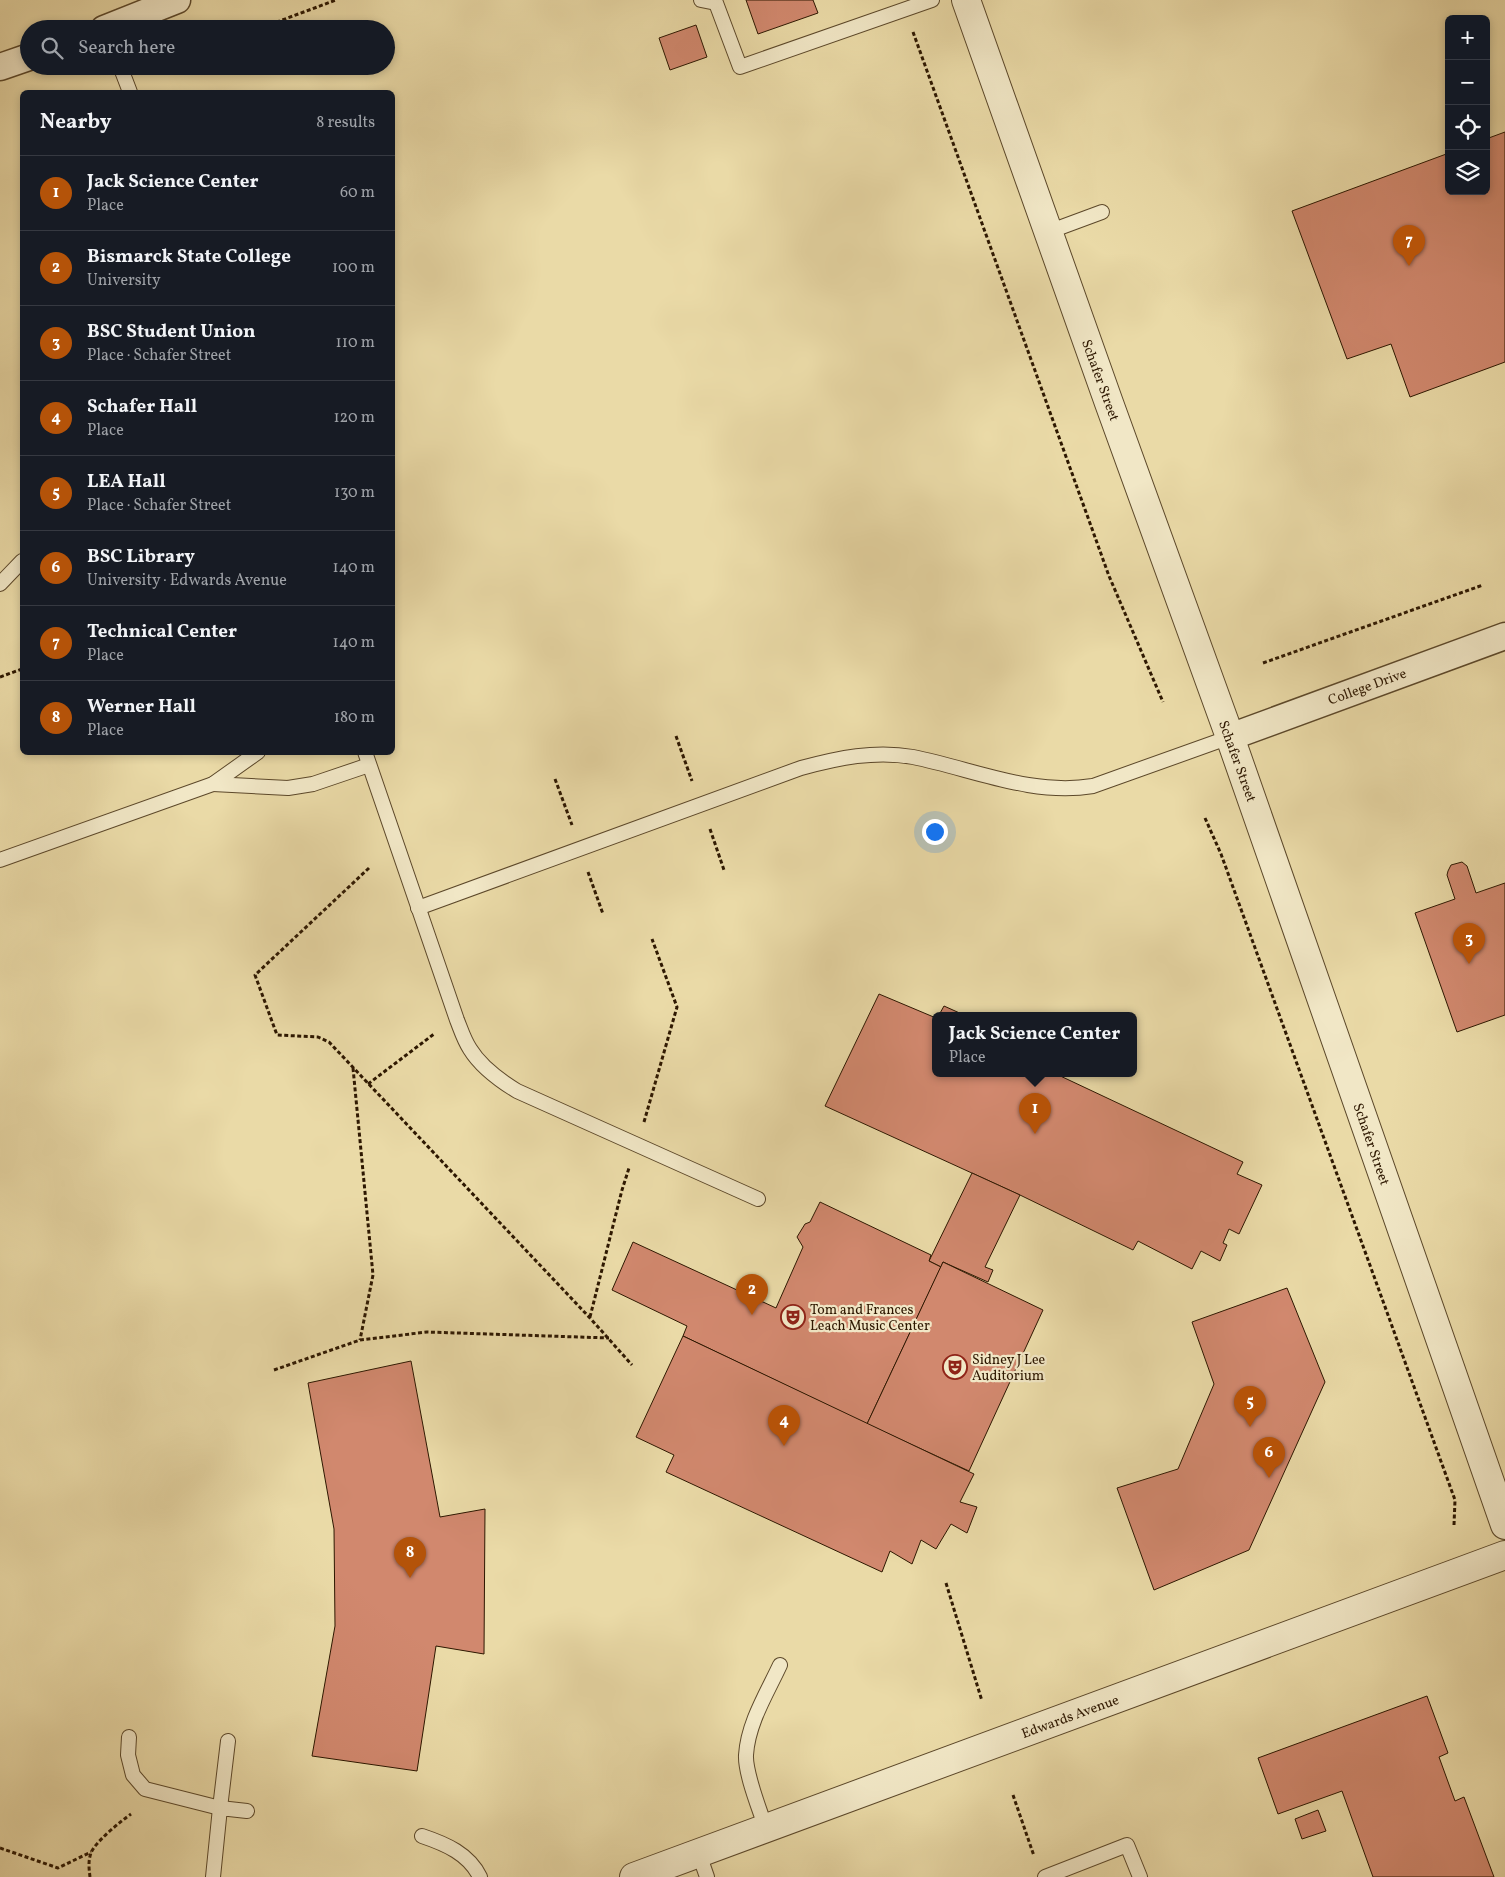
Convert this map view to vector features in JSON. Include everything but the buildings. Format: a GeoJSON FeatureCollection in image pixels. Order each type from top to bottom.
{"type":"FeatureCollection","features":[{"type":"Feature","properties":{"kind":"street"},"geometry":{"type":"LineString","coordinates":[[127,20],[177,0]]}},
{"type":"Feature","properties":{"kind":"street","name":"Schafer Street"},"geometry":{"type":"LineString","coordinates":[[966,0],[1230,737],[1505,1524]]}},
{"type":"Feature","properties":{"kind":"street"},"geometry":{"type":"LineString","coordinates":[[0,68],[20,60]]}},
{"type":"Feature","properties":{"kind":"street","name":"College Drive"},"geometry":{"type":"LineString","coordinates":[[1230,737],[1505,636]]}},
{"type":"Feature","properties":{"kind":"street","name":"Edwards Avenue"},"geometry":{"type":"LineString","coordinates":[[634,1877],[703,1865],[766,1829],[1505,1554]]}},
{"type":"Feature","properties":{"kind":"lane"},"geometry":{"type":"LineString","coordinates":[[701,0],[716,3],[740,67],[932,0]]}},
{"type":"Feature","properties":{"kind":"lane"},"geometry":{"type":"LineString","coordinates":[[123,75],[129,90]]}},
{"type":"Feature","properties":{"kind":"lane"},"geometry":{"type":"LineString","coordinates":[[1048,232],[1102,212]]}},
{"type":"Feature","properties":{"kind":"lane"},"geometry":{"type":"LineString","coordinates":[[0,584],[20,563]]}},
{"type":"Feature","properties":{"kind":"lane"},"geometry":{"type":"LineString","coordinates":[[418,908],[801,768],[836,759],[867,754],[912,757],[1021,784],[1059,789],[1077,788],[1093,786],[1230,737]]}},
{"type":"Feature","properties":{"kind":"lane"},"geometry":{"type":"LineString","coordinates":[[0,860],[213,784],[254,755]]}},
{"type":"Feature","properties":{"kind":"lane"},"geometry":{"type":"LineString","coordinates":[[213,784],[288,788],[313,784],[367,759],[385,816],[457,1020],[470,1049],[483,1066],[516,1091],[758,1199]]}},
{"type":"Feature","properties":{"kind":"lane"},"geometry":{"type":"LineString","coordinates":[[766,1829],[752,1788],[746,1755],[753,1722],[780,1664]]}},
{"type":"Feature","properties":{"kind":"lane"},"geometry":{"type":"LineString","coordinates":[[129,1737],[128,1755],[133,1775],[145,1789],[220,1808],[247,1811]]}},
{"type":"Feature","properties":{"kind":"lane"},"geometry":{"type":"LineString","coordinates":[[213,1877],[228,1741]]}},
{"type":"Feature","properties":{"kind":"lane"},"geometry":{"type":"LineString","coordinates":[[422,1836],[450,1847],[462,1855],[476,1869],[480,1877]]}},
{"type":"Feature","properties":{"kind":"lane"},"geometry":{"type":"LineString","coordinates":[[1045,1877],[1127,1845],[1140,1877]]}},
{"type":"Feature","properties":{"kind":"path"},"geometry":{"type":"LineString","coordinates":[[282,20],[336,0]]}},
{"type":"Feature","properties":{"kind":"path"},"geometry":{"type":"LineString","coordinates":[[906,9],[1109,576],[1163,702]]}},
{"type":"Feature","properties":{"kind":"path"},"geometry":{"type":"LineString","coordinates":[[1263,663],[1483,585]]}},
{"type":"Feature","properties":{"kind":"path"},"geometry":{"type":"LineString","coordinates":[[0,678],[20,670]]}},
{"type":"Feature","properties":{"kind":"path"},"geometry":{"type":"LineString","coordinates":[[676,736],[694,784]]}},
{"type":"Feature","properties":{"kind":"path"},"geometry":{"type":"LineString","coordinates":[[555,779],[572,828]]}},
{"type":"Feature","properties":{"kind":"path"},"geometry":{"type":"LineString","coordinates":[[1205,818],[1221,854],[1455,1500],[1454,1524]]}},
{"type":"Feature","properties":{"kind":"path"},"geometry":{"type":"LineString","coordinates":[[709,826],[724,870]]}},
{"type":"Feature","properties":{"kind":"path"},"geometry":{"type":"LineString","coordinates":[[369,868],[255,975],[277,1034],[318,1036],[329,1042],[609,1338],[632,1365]]}},
{"type":"Feature","properties":{"kind":"path"},"geometry":{"type":"LineString","coordinates":[[588,872],[602,914]]}},
{"type":"Feature","properties":{"kind":"path"},"geometry":{"type":"LineString","coordinates":[[368,1084],[434,1034]]}},
{"type":"Feature","properties":{"kind":"path"},"geometry":{"type":"LineString","coordinates":[[353,1068],[373,1275],[360,1340]]}},
{"type":"Feature","properties":{"kind":"path"},"geometry":{"type":"LineString","coordinates":[[274,1370],[360,1340],[427,1332],[609,1338]]}},
{"type":"Feature","properties":{"kind":"path"},"geometry":{"type":"LineString","coordinates":[[946,1583],[982,1701]]}},
{"type":"Feature","properties":{"kind":"path"},"geometry":{"type":"LineString","coordinates":[[1013,1795],[1036,1861]]}},
{"type":"Feature","properties":{"kind":"path"},"geometry":{"type":"LineString","coordinates":[[0,1848],[58,1868],[91,1852],[118,1823],[131,1814]]}},
{"type":"Feature","properties":{"kind":"path"},"geometry":{"type":"LineString","coordinates":[[90,1877],[91,1852]]}},
{"type":"Feature","properties":{"kind":"place","name":"Technical Center"},"geometry":{"type":"Point","coordinates":[1409,266]}},
{"type":"Feature","properties":{"kind":"place","name":"BSC Student Union"},"geometry":{"type":"Point","coordinates":[1469,964]}},
{"type":"Feature","properties":{"kind":"place","name":"Jack Science Center"},"geometry":{"type":"Point","coordinates":[1035,1134]}},
{"type":"Feature","properties":{"kind":"place","name":"Bismarck State College"},"geometry":{"type":"Point","coordinates":[752,1315]}},
{"type":"Feature","properties":{"kind":"place","name":"Tom and Frances Leach Music Center"},"geometry":{"type":"Point","coordinates":[793,1317]}},
{"type":"Feature","properties":{"kind":"place","name":"Sidney J Lee Auditorium"},"geometry":{"type":"Point","coordinates":[955,1367]}},
{"type":"Feature","properties":{"kind":"place","name":"LEA Hall"},"geometry":{"type":"Point","coordinates":[1250,1427]}},
{"type":"Feature","properties":{"kind":"place","name":"Schafer Hall"},"geometry":{"type":"Point","coordinates":[784,1446]}},
{"type":"Feature","properties":{"kind":"place","name":"BSC Library"},"geometry":{"type":"Point","coordinates":[1269,1478]}},
{"type":"Feature","properties":{"kind":"place","name":"Werner Hall"},"geometry":{"type":"Point","coordinates":[410,1578]}}]}
